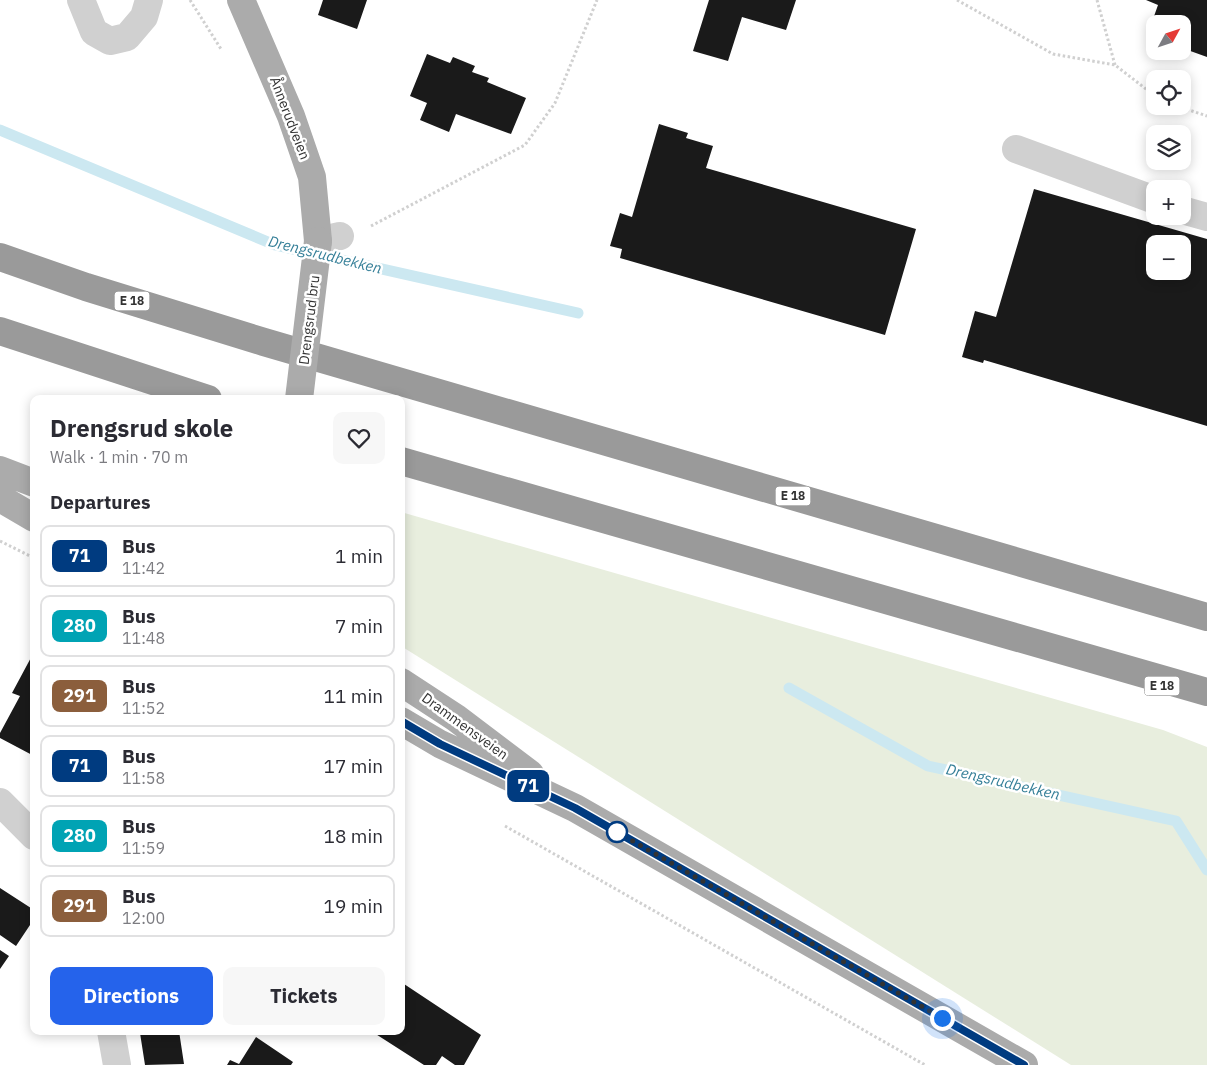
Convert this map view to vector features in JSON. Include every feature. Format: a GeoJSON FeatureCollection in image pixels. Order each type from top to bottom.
{"type":"FeatureCollection","features":[{"type":"Feature","properties":{"kind":"highway","name":"E 18"},"geometry":{"type":"LineString","coordinates":[[0,257],[86,287],[264,342],[1207,617]]}},
{"type":"Feature","properties":{"kind":"highway"},"geometry":{"type":"LineString","coordinates":[[0,331],[196,395]]}},
{"type":"Feature","properties":{"kind":"highway","name":"E 18"},"geometry":{"type":"LineString","coordinates":[[405,462],[1207,692]]}},
{"type":"Feature","properties":{"kind":"highway","name":"E 18"},"geometry":{"type":"LineString","coordinates":[[1117,667],[1207,705]]}},
{"type":"Feature","properties":{"kind":"main road","name":"Ånnerudveien"},"geometry":{"type":"LineString","coordinates":[[241,0],[291,116],[312,177],[329,239]]}},
{"type":"Feature","properties":{"kind":"main road","name":"Drengsrud bru"},"geometry":{"type":"LineString","coordinates":[[300,395],[329,239]]}},
{"type":"Feature","properties":{"kind":"main road"},"geometry":{"type":"LineString","coordinates":[[0,470],[30,481]]}},
{"type":"Feature","properties":{"kind":"main road"},"geometry":{"type":"LineString","coordinates":[[0,498],[30,516]]}},
{"type":"Feature","properties":{"kind":"main road","name":"Drammensveien"},"geometry":{"type":"LineString","coordinates":[[405,685],[456,718],[575,808]]}},
{"type":"Feature","properties":{"kind":"main road","name":"Drammensveien"},"geometry":{"type":"LineString","coordinates":[[405,723],[440,744],[575,808],[1024,1065]]}},
{"type":"Feature","properties":{"kind":"street"},"geometry":{"type":"LineString","coordinates":[[81,0],[94,32],[110,41],[127,37],[144,17],[149,0]]}},
{"type":"Feature","properties":{"kind":"street"},"geometry":{"type":"LineString","coordinates":[[1016,149],[1146,197]]}},
{"type":"Feature","properties":{"kind":"street"},"geometry":{"type":"LineString","coordinates":[[1191,213],[1207,217]]}},
{"type":"Feature","properties":{"kind":"street"},"geometry":{"type":"LineString","coordinates":[[0,802],[30,832]]}},
{"type":"Feature","properties":{"kind":"street"},"geometry":{"type":"LineString","coordinates":[[112,1035],[117,1065]]}},
{"type":"Feature","properties":{"kind":"path"},"geometry":{"type":"LineString","coordinates":[[190,0],[221,49]]}},
{"type":"Feature","properties":{"kind":"path"},"geometry":{"type":"LineString","coordinates":[[329,239],[376,224],[525,145],[555,103],[597,0]]}},
{"type":"Feature","properties":{"kind":"path"},"geometry":{"type":"LineString","coordinates":[[957,0],[1053,54],[1115,65],[1146,89]]}},
{"type":"Feature","properties":{"kind":"path"},"geometry":{"type":"LineString","coordinates":[[1097,0],[1115,65]]}},
{"type":"Feature","properties":{"kind":"path"},"geometry":{"type":"LineString","coordinates":[[1191,111],[1207,116]]}},
{"type":"Feature","properties":{"kind":"path"},"geometry":{"type":"LineString","coordinates":[[0,541],[30,556]]}},
{"type":"Feature","properties":{"kind":"path"},"geometry":{"type":"LineString","coordinates":[[505,826],[925,1065]]}},
{"type":"Feature","properties":{"kind":"green space"},"geometry":{"type":"Polygon","coordinates":[[[405,513],[1163,730],[1207,747],[1207,1065],[1071,1065],[405,649],[405,513]]]}},
{"type":"Feature","properties":{"kind":"building"},"geometry":{"type":"Polygon","coordinates":[[[323,0],[367,0],[357,29],[318,15],[323,0]]]}},
{"type":"Feature","properties":{"kind":"building"},"geometry":{"type":"Polygon","coordinates":[[[709,0],[796,0],[786,30],[742,17],[728,61],[693,51],[709,0]]]}},
{"type":"Feature","properties":{"kind":"building"},"geometry":{"type":"Polygon","coordinates":[[[1146,0],[1207,0],[1207,57],[1191,51],[1191,15],[1154,15],[1158,5],[1146,0]]]}},
{"type":"Feature","properties":{"kind":"building"},"geometry":{"type":"Polygon","coordinates":[[[427,54],[450,63],[453,57],[475,66],[472,72],[489,78],[487,82],[526,98],[511,134],[456,114],[449,132],[420,120],[427,103],[410,96],[427,54]]]}},
{"type":"Feature","properties":{"kind":"building"},"geometry":{"type":"Polygon","coordinates":[[[659,124],[688,133],[686,138],[713,146],[706,168],[916,229],[885,335],[620,258],[622,249],[610,246],[620,213],[632,217],[659,124]]]}},
{"type":"Feature","properties":{"kind":"building"},"geometry":{"type":"Polygon","coordinates":[[[1034,189],[1146,221],[1146,225],[1159,225],[1207,239],[1207,426],[984,360],[983,363],[962,357],[975,311],[996,317],[1034,189]]]}},
{"type":"Feature","properties":{"kind":"building"},"geometry":{"type":"Polygon","coordinates":[[[30,659],[30,754],[0,738],[0,733],[20,696],[12,693],[30,659]]]}},
{"type":"Feature","properties":{"kind":"building"},"geometry":{"type":"Polygon","coordinates":[[[0,888],[30,907],[30,925],[16,946],[0,935],[0,888]]]}},
{"type":"Feature","properties":{"kind":"building"},"geometry":{"type":"Polygon","coordinates":[[[0,950],[9,956],[0,969],[0,950]]]}},
{"type":"Feature","properties":{"kind":"building"},"geometry":{"type":"Polygon","coordinates":[[[405,985],[481,1035],[464,1065],[455,1065],[442,1056],[436,1065],[424,1065],[377,1035],[405,1035],[405,985]]]}},
{"type":"Feature","properties":{"kind":"building"},"geometry":{"type":"Polygon","coordinates":[[[140,1035],[180,1035],[184,1064],[145,1065],[140,1035]]]}},
{"type":"Feature","properties":{"kind":"building"},"geometry":{"type":"Polygon","coordinates":[[[256,1037],[293,1062],[291,1065],[227,1065],[230,1060],[239,1064],[256,1037]]]}},
{"type":"Feature","properties":{"kind":"waterway","name":"Drengsrudbekken"},"geometry":{"type":"LineString","coordinates":[[0,130],[275,245],[578,313]]}},
{"type":"Feature","properties":{"kind":"waterway","name":"Drengsrudbekken"},"geometry":{"type":"LineString","coordinates":[[789,688],[928,766],[1176,821],[1207,870]]}},
{"type":"Feature","properties":{"kind":"bus line","name":"71"},"geometry":{"type":"LineString","coordinates":[[405,723],[440,744],[575,808],[1024,1065]]}},
{"type":"Feature","properties":{"kind":"route"},"geometry":{"type":"LineString","coordinates":[[617,832],[942,1018]]}}]}
